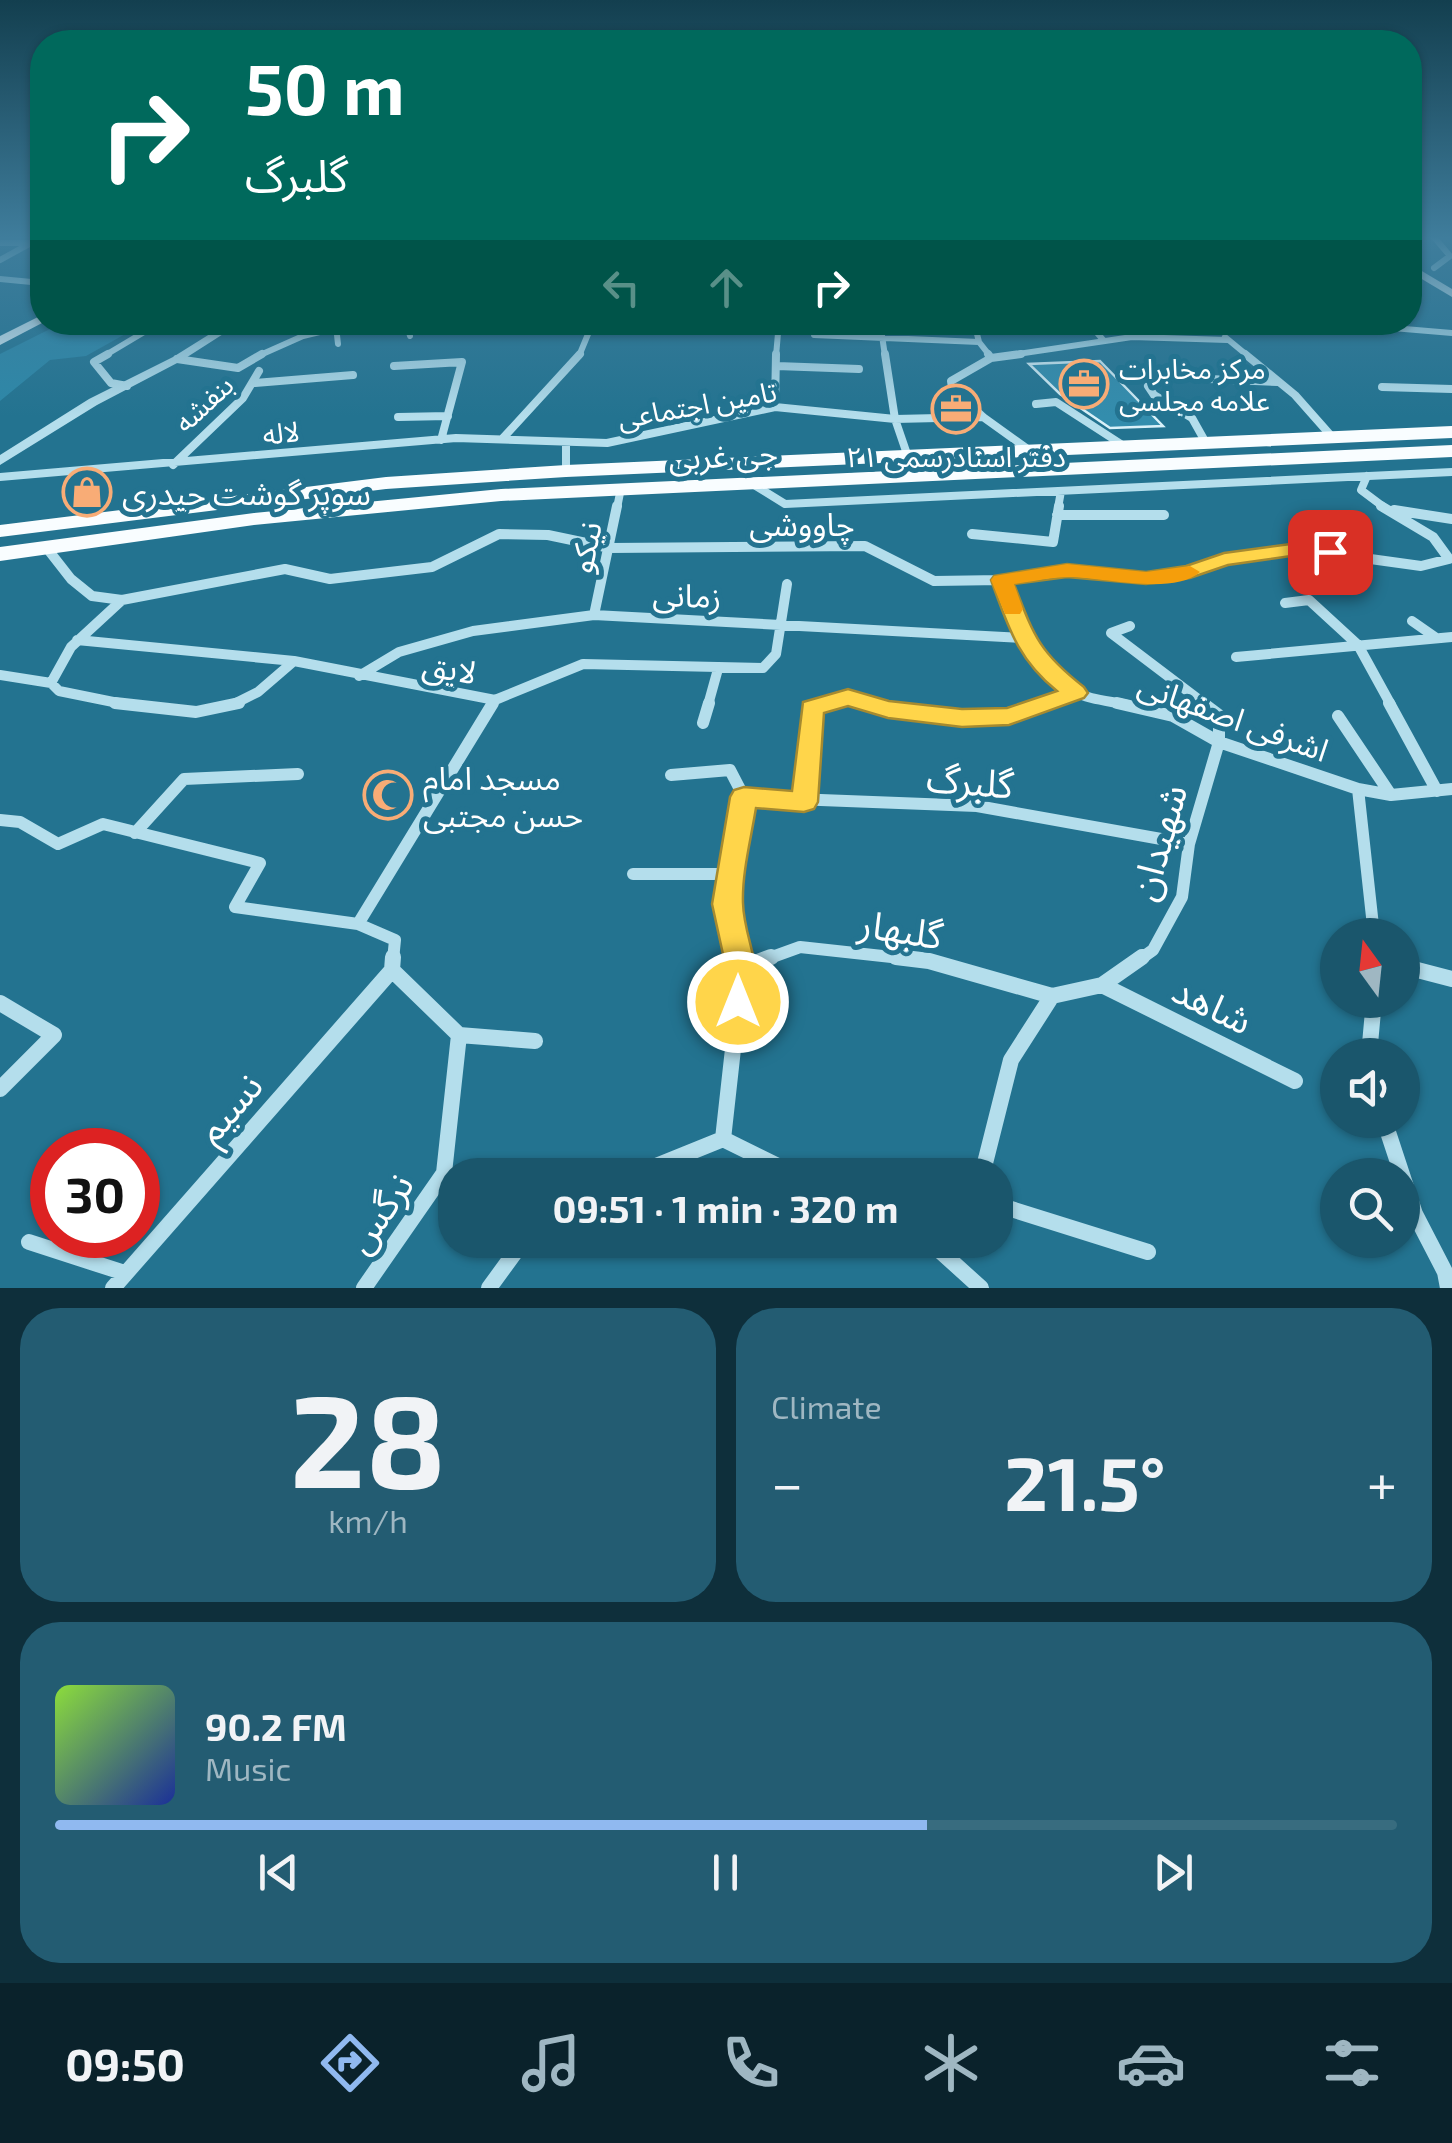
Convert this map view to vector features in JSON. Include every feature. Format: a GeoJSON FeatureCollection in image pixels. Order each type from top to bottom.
{"type":"FeatureCollection","features":[{"type":"Feature","properties":{"kind":"main road"},"geometry":{"type":"LineString","coordinates":[[0,341],[30,325]]}},
{"type":"Feature","properties":{"kind":"main road","name":"جی غربی"},"geometry":{"type":"LineString","coordinates":[[0,531],[251,497],[566,472],[1452,432]]}},
{"type":"Feature","properties":{"kind":"main road","name":"جی غربی"},"geometry":{"type":"LineString","coordinates":[[0,554],[406,502],[621,488],[1452,451]]}},
{"type":"Feature","properties":{"kind":"street"},"geometry":{"type":"LineString","coordinates":[[1422,329],[1452,333]]}},
{"type":"Feature","properties":{"kind":"street"},"geometry":{"type":"LineString","coordinates":[[127,386],[110,383],[94,362],[139,335]]}},
{"type":"Feature","properties":{"kind":"street"},"geometry":{"type":"LineString","coordinates":[[0,461],[214,335]]}},
{"type":"Feature","properties":{"kind":"street"},"geometry":{"type":"LineString","coordinates":[[177,359],[238,368],[270,349],[310,335]]}},
{"type":"Feature","properties":{"kind":"street"},"geometry":{"type":"LineString","coordinates":[[337,335],[338,344]]}},
{"type":"Feature","properties":{"kind":"street"},"geometry":{"type":"LineString","coordinates":[[503,438],[577,360],[587,335]]}},
{"type":"Feature","properties":{"kind":"street"},"geometry":{"type":"LineString","coordinates":[[776,407],[778,335]]}},
{"type":"Feature","properties":{"kind":"street"},"geometry":{"type":"LineString","coordinates":[[814,335],[978,342]]}},
{"type":"Feature","properties":{"kind":"street"},"geometry":{"type":"LineString","coordinates":[[882,335],[895,419],[908,456]]}},
{"type":"Feature","properties":{"kind":"street"},"geometry":{"type":"LineString","coordinates":[[977,335],[991,358]]}},
{"type":"Feature","properties":{"kind":"street"},"geometry":{"type":"LineString","coordinates":[[1099,335],[1104,341]]}},
{"type":"Feature","properties":{"kind":"street"},"geometry":{"type":"LineString","coordinates":[[1224,335],[1279,382],[1333,438]]}},
{"type":"Feature","properties":{"kind":"street"},"geometry":{"type":"LineString","coordinates":[[1031,451],[983,418],[950,382],[991,358],[1132,338],[1228,340]]}},
{"type":"Feature","properties":{"kind":"street"},"geometry":{"type":"LineString","coordinates":[[394,366],[462,362],[441,440]]}},
{"type":"Feature","properties":{"kind":"street"},"geometry":{"type":"LineString","coordinates":[[777,366],[858,369]]}},
{"type":"Feature","properties":{"kind":"street","name":"بنفشه"},"geometry":{"type":"LineString","coordinates":[[173,465],[255,383],[259,371]]}},
{"type":"Feature","properties":{"kind":"street"},"geometry":{"type":"LineString","coordinates":[[255,383],[352,375]]}},
{"type":"Feature","properties":{"kind":"street"},"geometry":{"type":"LineString","coordinates":[[1208,379],[1279,382]]}},
{"type":"Feature","properties":{"kind":"street"},"geometry":{"type":"LineString","coordinates":[[1382,387],[1451,384]]}},
{"type":"Feature","properties":{"kind":"street"},"geometry":{"type":"LineString","coordinates":[[1148,386],[1154,395],[1192,418],[1206,444]]}},
{"type":"Feature","properties":{"kind":"street"},"geometry":{"type":"LineString","coordinates":[[1036,404],[1056,402],[1125,447]]}},
{"type":"Feature","properties":{"kind":"street","name":"تامین اجتماعی"},"geometry":{"type":"LineString","coordinates":[[566,443],[652,436],[776,407],[895,419],[983,418]]}},
{"type":"Feature","properties":{"kind":"street"},"geometry":{"type":"LineString","coordinates":[[398,417],[448,416]]}},
{"type":"Feature","properties":{"kind":"street","name":"لاله"},"geometry":{"type":"LineString","coordinates":[[0,478],[441,440],[503,438],[566,443]]}},
{"type":"Feature","properties":{"kind":"street"},"geometry":{"type":"LineString","coordinates":[[566,443],[566,472]]}},
{"type":"Feature","properties":{"kind":"street"},"geometry":{"type":"LineString","coordinates":[[750,482],[785,504],[1452,472]]}},
{"type":"Feature","properties":{"kind":"street"},"geometry":{"type":"LineString","coordinates":[[1367,476],[1361,490],[1376,506],[1452,520]]}},
{"type":"Feature","properties":{"kind":"street","name":"نیکو"},"geometry":{"type":"LineString","coordinates":[[594,616],[621,488]]}},
{"type":"Feature","properties":{"kind":"street"},"geometry":{"type":"LineString","coordinates":[[972,534],[1053,542],[1061,491]]}},
{"type":"Feature","properties":{"kind":"street","name":"چاووشی"},"geometry":{"type":"LineString","coordinates":[[122,600],[285,569],[330,580],[379,576],[432,566],[499,534],[548,535],[610,548],[864,546],[896,558],[934,581],[1001,580],[1067,570],[1146,578],[1190,572],[1224,560],[1298,549],[1421,566],[1449,559],[1443,544],[1408,520],[1376,506]]}},
{"type":"Feature","properties":{"kind":"street"},"geometry":{"type":"LineString","coordinates":[[1057,515],[1164,515]]}},
{"type":"Feature","properties":{"kind":"street"},"geometry":{"type":"LineString","coordinates":[[46,547],[71,580],[92,596],[122,600]]}},
{"type":"Feature","properties":{"kind":"street","name":"اشرفی اصفهانی"},"geometry":{"type":"LineString","coordinates":[[1001,580],[1024,638],[1040,665],[1076,693],[1173,716],[1220,742],[1358,790],[1391,795],[1452,789]]}},
{"type":"Feature","properties":{"kind":"street"},"geometry":{"type":"LineString","coordinates":[[781,626],[787,584]]}},
{"type":"Feature","properties":{"kind":"street"},"geometry":{"type":"LineString","coordinates":[[51,683],[54,671],[77,640],[122,600]]}},
{"type":"Feature","properties":{"kind":"street"},"geometry":{"type":"LineString","coordinates":[[1285,603],[1310,600],[1358,645],[1437,791]]}},
{"type":"Feature","properties":{"kind":"street","name":"زمانی"},"geometry":{"type":"LineString","coordinates":[[359,676],[398,652],[473,631],[594,616],[720,618],[781,626],[1024,638]]}},
{"type":"Feature","properties":{"kind":"street"},"geometry":{"type":"LineString","coordinates":[[1412,620],[1436,638]]}},
{"type":"Feature","properties":{"kind":"street","name":"لایق"},"geometry":{"type":"LineString","coordinates":[[77,640],[294,662],[495,700],[583,664],[763,668],[776,654],[781,626]]}},
{"type":"Feature","properties":{"kind":"street"},"geometry":{"type":"LineString","coordinates":[[1130,626],[1112,633],[1219,715],[1220,742]]}},
{"type":"Feature","properties":{"kind":"street"},"geometry":{"type":"LineString","coordinates":[[1236,657],[1452,637]]}},
{"type":"Feature","properties":{"kind":"street"},"geometry":{"type":"LineString","coordinates":[[0,675],[51,683],[59,691],[89,697],[165,709],[216,710],[265,688],[294,662]]}},
{"type":"Feature","properties":{"kind":"street"},"geometry":{"type":"LineString","coordinates":[[703,724],[718,669]]}},
{"type":"Feature","properties":{"kind":"street"},"geometry":{"type":"LineString","coordinates":[[804,802],[812,708],[848,698],[888,709],[962,718],[1009,716],[1076,693]]}},
{"type":"Feature","properties":{"kind":"street"},"geometry":{"type":"LineString","coordinates":[[358,924],[495,700]]}},
{"type":"Feature","properties":{"kind":"street"},"geometry":{"type":"LineString","coordinates":[[1338,716],[1391,795]]}},
{"type":"Feature","properties":{"kind":"street","name":"شهیدان"},"geometry":{"type":"LineString","coordinates":[[1052,996],[1102,985],[1153,950],[1182,898],[1189,844],[1220,742]]}},
{"type":"Feature","properties":{"kind":"street"},"geometry":{"type":"LineString","coordinates":[[671,775],[730,770],[744,797],[728,904],[742,968],[724,1139]]}},
{"type":"Feature","properties":{"kind":"street"},"geometry":{"type":"LineString","coordinates":[[135,833],[184,779],[298,774]]}},
{"type":"Feature","properties":{"kind":"street"},"geometry":{"type":"LineString","coordinates":[[1358,790],[1372,918]]}},
{"type":"Feature","properties":{"kind":"street","name":"گلبرگ"},"geometry":{"type":"LineString","coordinates":[[744,797],[977,806],[1189,844]]}},
{"type":"Feature","properties":{"kind":"street"},"geometry":{"type":"LineString","coordinates":[[0,820],[20,822],[58,844],[102,824],[260,863],[236,907],[358,924],[395,940],[392,970],[459,1035],[534,1042]]}},
{"type":"Feature","properties":{"kind":"street"},"geometry":{"type":"LineString","coordinates":[[633,874],[732,874]]}},
{"type":"Feature","properties":{"kind":"street","name":"گلبهار"},"geometry":{"type":"LineString","coordinates":[[742,968],[800,946],[929,961],[1052,996]]}},
{"type":"Feature","properties":{"kind":"street","name":"نسیم"},"geometry":{"type":"LineString","coordinates":[[119,1281],[392,970]]}},
{"type":"Feature","properties":{"kind":"street"},"geometry":{"type":"LineString","coordinates":[[1420,970],[1452,978]]}},
{"type":"Feature","properties":{"kind":"street","name":"شاهد"},"geometry":{"type":"LineString","coordinates":[[1102,985],[1294,1081]]}},
{"type":"Feature","properties":{"kind":"street"},"geometry":{"type":"LineString","coordinates":[[986,1158],[1011,1060],[1052,996]]}},
{"type":"Feature","properties":{"kind":"street"},"geometry":{"type":"LineString","coordinates":[[0,1004],[54,1034],[0,1089]]}},
{"type":"Feature","properties":{"kind":"street"},"geometry":{"type":"LineString","coordinates":[[451,1158],[459,1035]]}},
{"type":"Feature","properties":{"kind":"street"},"geometry":{"type":"LineString","coordinates":[[1390,1138],[1416,1214],[1448,1278]]}},
{"type":"Feature","properties":{"kind":"street"},"geometry":{"type":"LineString","coordinates":[[676,1158],[724,1139],[762,1158]]}},
{"type":"Feature","properties":{"kind":"street","name":"نرگس"},"geometry":{"type":"LineString","coordinates":[[364,1288],[438,1190]]}},
{"type":"Feature","properties":{"kind":"street"},"geometry":{"type":"LineString","coordinates":[[1013,1210],[1148,1252]]}},
{"type":"Feature","properties":{"kind":"street"},"geometry":{"type":"LineString","coordinates":[[28,1242],[119,1281]]}},
{"type":"Feature","properties":{"kind":"street"},"geometry":{"type":"LineString","coordinates":[[489,1288],[511,1258]]}},
{"type":"Feature","properties":{"kind":"street"},"geometry":{"type":"LineString","coordinates":[[948,1258],[981,1288]]}},
{"type":"Feature","properties":{"kind":"shaded area"},"geometry":{"type":"Polygon","coordinates":[[[38,335],[124,335],[86,356],[50,360],[0,401],[0,354],[38,335]]]}},
{"type":"Feature","properties":{"kind":"building"},"geometry":{"type":"Polygon","coordinates":[[[1100,361],[1163,426],[1110,428],[1060,394],[1029,364],[1100,361]]]}},
{"type":"Feature","properties":{"kind":"slow traffic"},"geometry":{"type":"LineString","coordinates":[[1012,609],[1001,580],[1067,570],[1146,578],[1190,572]]}},
{"type":"Feature","properties":{"kind":"place","name":"مرکز مخابرات علامه مجلسی"},"geometry":{"type":"Point","coordinates":[1084,384]}},
{"type":"Feature","properties":{"kind":"place","name":"دفتر اسنادرسمی ۲۱"},"geometry":{"type":"Point","coordinates":[956,409]}},
{"type":"Feature","properties":{"kind":"place","name":"سوپر گوشت حیدری"},"geometry":{"type":"Point","coordinates":[87,492]}},
{"type":"Feature","properties":{"kind":"place","name":"مسجد امام حسن مجتبی"},"geometry":{"type":"Point","coordinates":[388,795]}},
{"type":"Feature","properties":{"kind":"route"},"geometry":{"type":"LineString","coordinates":[[738,1002],[742,968],[728,904],[744,797],[804,802],[812,708],[848,698],[888,709],[962,718],[1009,716],[1076,693],[1040,665],[1024,638],[1001,580],[1067,570],[1146,578],[1190,572],[1224,560],[1298,549],[1330,552]]}}]}
